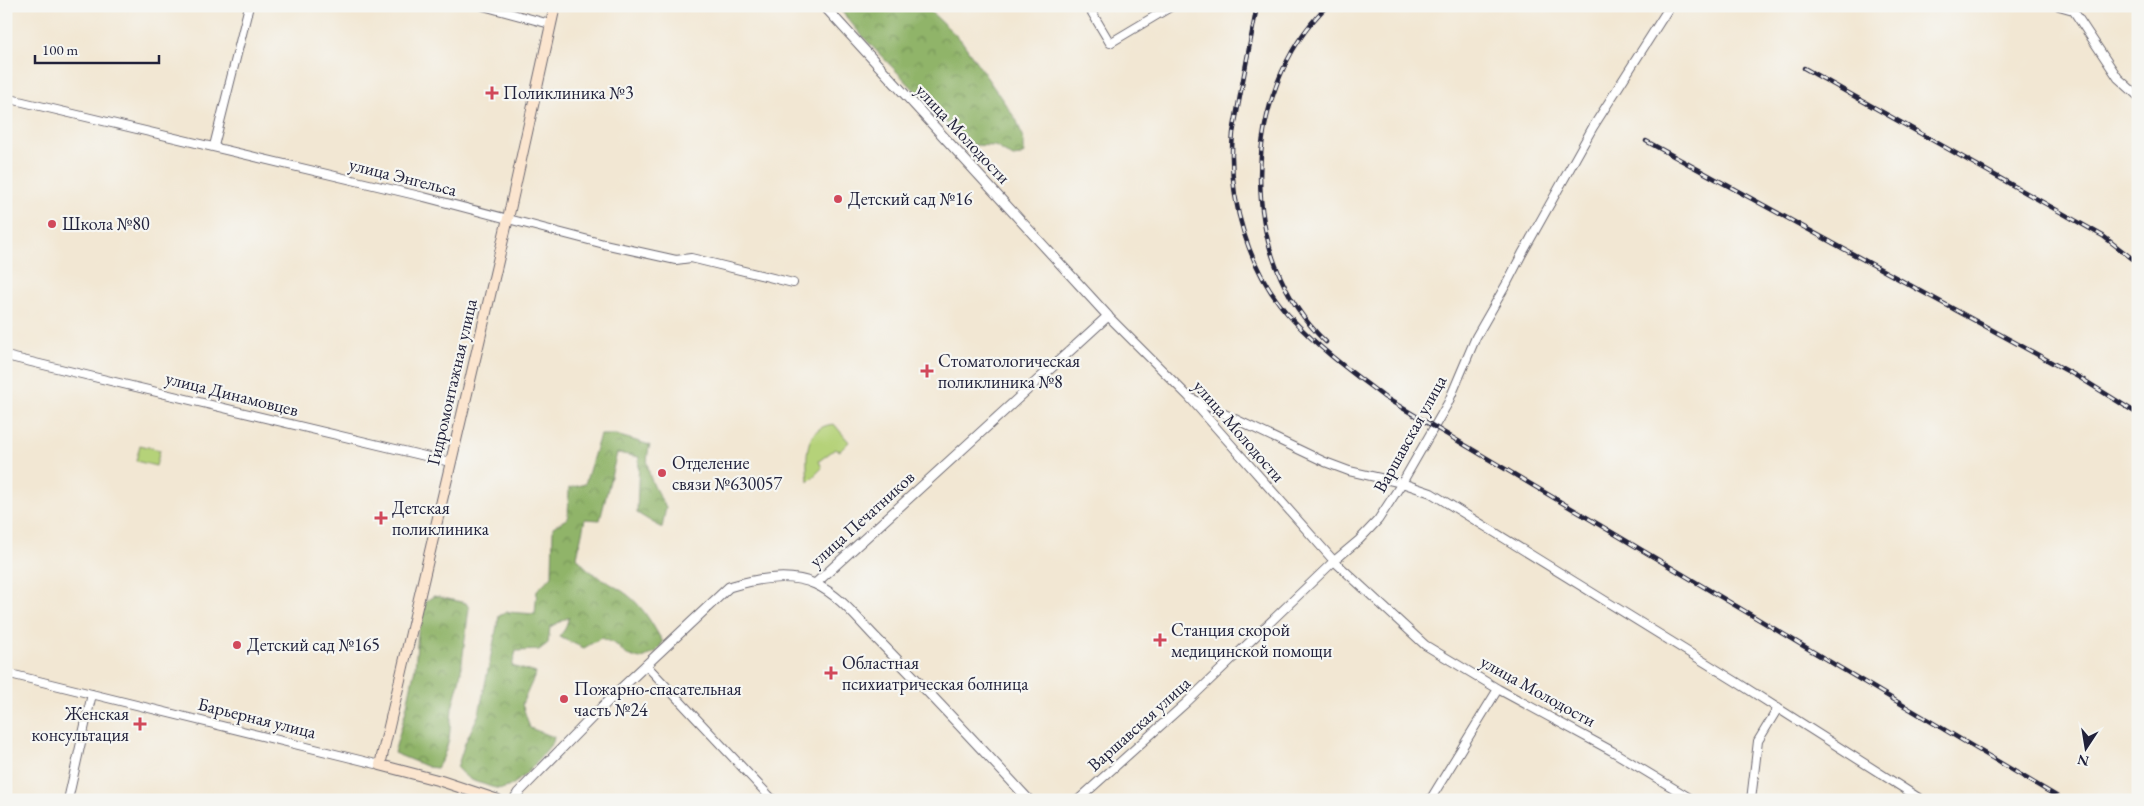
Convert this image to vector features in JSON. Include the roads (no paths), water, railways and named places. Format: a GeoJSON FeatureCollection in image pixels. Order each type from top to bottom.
{"type":"FeatureCollection","features":[{"type":"Feature","properties":{"kind":"main road","name":"Гидромонтажная улица"},"geometry":{"type":"LineString","coordinates":[[380,765],[508,218],[555,6]]}},
{"type":"Feature","properties":{"kind":"main road","name":"Барьерная улица"},"geometry":{"type":"LineString","coordinates":[[380,765],[441,781],[498,800]]}},
{"type":"Feature","properties":{"kind":"street"},"geometry":{"type":"LineString","coordinates":[[214,146],[249,6]]}},
{"type":"Feature","properties":{"kind":"street"},"geometry":{"type":"LineString","coordinates":[[483,6],[550,24]]}},
{"type":"Feature","properties":{"kind":"street","name":"улица Молодости"},"geometry":{"type":"LineString","coordinates":[[824,6],[1108,316],[1189,397],[1334,561],[1425,645],[1498,689],[1612,751],[1693,800]]}},
{"type":"Feature","properties":{"kind":"street"},"geometry":{"type":"LineString","coordinates":[[1088,6],[1110,43],[1172,6]]}},
{"type":"Feature","properties":{"kind":"street","name":"Варшавская улица"},"geometry":{"type":"LineString","coordinates":[[1078,800],[1186,702],[1378,520],[1402,483],[1448,403],[1476,337],[1593,128],[1670,6]]}},
{"type":"Feature","properties":{"kind":"street"},"geometry":{"type":"LineString","coordinates":[[2059,6],[2073,10],[2082,6]]}},
{"type":"Feature","properties":{"kind":"street"},"geometry":{"type":"LineString","coordinates":[[2073,10],[2118,78],[2138,96]]}},
{"type":"Feature","properties":{"kind":"street","name":"улица Энгельса"},"geometry":{"type":"LineString","coordinates":[[6,98],[214,146],[655,256],[676,260],[691,258],[793,283]]}},
{"type":"Feature","properties":{"kind":"street","name":"улица Печатников"},"geometry":{"type":"LineString","coordinates":[[514,800],[518,793],[579,729],[729,587],[752,580],[770,579],[793,579],[815,584],[1108,316]]}},
{"type":"Feature","properties":{"kind":"street","name":"улица Динамовцев"},"geometry":{"type":"LineString","coordinates":[[6,356],[450,462]]}},
{"type":"Feature","properties":{"kind":"street"},"geometry":{"type":"LineString","coordinates":[[1189,397],[1324,462],[1348,471],[1402,483],[1431,493],[1778,708],[1922,800]]}},
{"type":"Feature","properties":{"kind":"street"},"geometry":{"type":"LineString","coordinates":[[815,584],[835,597],[918,680],[1029,800]]}},
{"type":"Feature","properties":{"kind":"street"},"geometry":{"type":"LineString","coordinates":[[646,665],[773,800]]}},
{"type":"Feature","properties":{"kind":"street","name":"Барьерная улица"},"geometry":{"type":"LineString","coordinates":[[6,673],[380,765]]}},
{"type":"Feature","properties":{"kind":"street"},"geometry":{"type":"LineString","coordinates":[[1430,800],[1498,689]]}},
{"type":"Feature","properties":{"kind":"street"},"geometry":{"type":"LineString","coordinates":[[68,800],[92,694]]}},
{"type":"Feature","properties":{"kind":"street"},"geometry":{"type":"LineString","coordinates":[[1751,800],[1758,741],[1778,708]]}},
{"type":"Feature","properties":{"kind":"railway"},"geometry":{"type":"LineString","coordinates":[[1257,6],[1233,133],[1234,183],[1244,233],[1253,258],[1264,281],[1278,302],[1304,332],[1384,397],[2063,800]]}},
{"type":"Feature","properties":{"kind":"railway"},"geometry":{"type":"LineString","coordinates":[[1326,342],[1297,307],[1276,266],[1264,221],[1260,174],[1265,128],[1277,83],[1298,41],[1327,6]]}},
{"type":"Feature","properties":{"kind":"railway"},"geometry":{"type":"LineString","coordinates":[[1804,68],[2103,236],[2138,263]]}},
{"type":"Feature","properties":{"kind":"railway"},"geometry":{"type":"LineString","coordinates":[[1646,141],[2082,379],[2138,414]]}},
{"type":"Feature","properties":{"kind":"place","name":"Поликлиника №3"},"geometry":{"type":"Point","coordinates":[492,93]}},
{"type":"Feature","properties":{"kind":"place","name":"Детский сад №16"},"geometry":{"type":"Point","coordinates":[838,199]}},
{"type":"Feature","properties":{"kind":"place","name":"Школа №80"},"geometry":{"type":"Point","coordinates":[52,224]}},
{"type":"Feature","properties":{"kind":"place","name":"Стоматологическая поликлиника №8"},"geometry":{"type":"Point","coordinates":[927,371]}},
{"type":"Feature","properties":{"kind":"place","name":"Отделение связи №630057"},"geometry":{"type":"Point","coordinates":[662,473]}},
{"type":"Feature","properties":{"kind":"place","name":"Детская поликлиника"},"geometry":{"type":"Point","coordinates":[381,518]}},
{"type":"Feature","properties":{"kind":"place","name":"Станция скорой медицинской помощи"},"geometry":{"type":"Point","coordinates":[1160,640]}},
{"type":"Feature","properties":{"kind":"place","name":"Детский сад №165"},"geometry":{"type":"Point","coordinates":[237,645]}},
{"type":"Feature","properties":{"kind":"place","name":"Областная психиатрическая болница"},"geometry":{"type":"Point","coordinates":[831,673]}},
{"type":"Feature","properties":{"kind":"place","name":"Пожарно-спасательная часть №24"},"geometry":{"type":"Point","coordinates":[564,699]}},
{"type":"Feature","properties":{"kind":"place","name":"Женская консультация"},"geometry":{"type":"Point","coordinates":[140,724]}}]}
